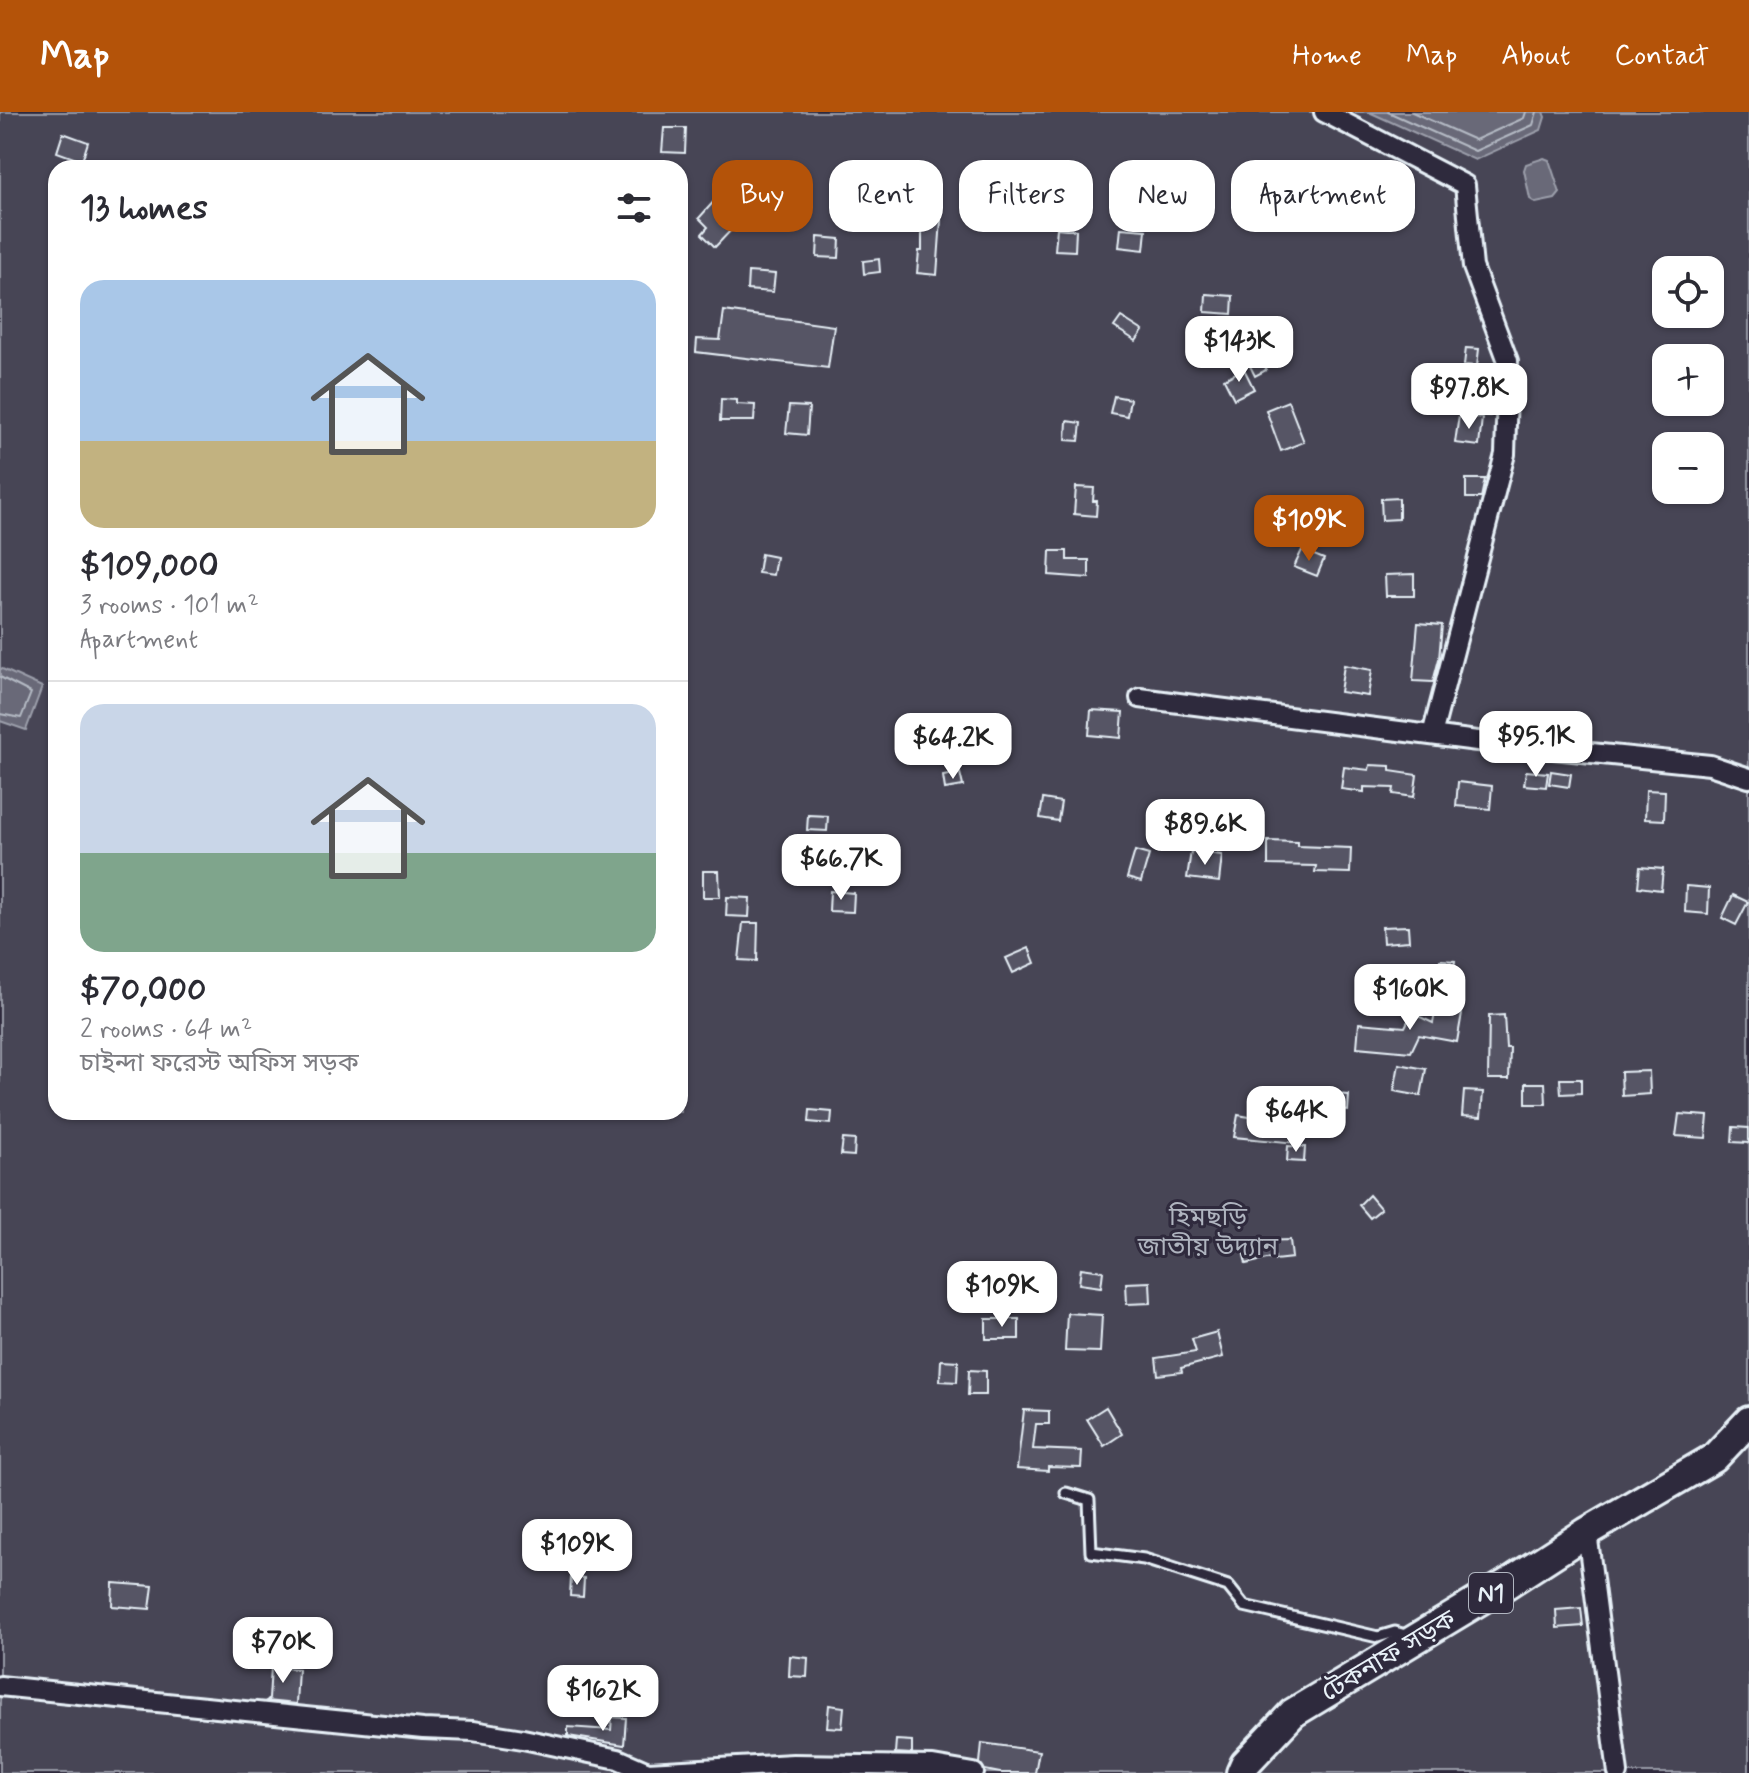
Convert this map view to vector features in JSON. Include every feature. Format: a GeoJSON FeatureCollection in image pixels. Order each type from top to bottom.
{"type":"FeatureCollection","features":[{"type":"Feature","properties":{"kind":"highway","name":"টেকনাফ সড়ক"},"geometry":{"type":"LineString","coordinates":[[1241,1773],[1245,1764],[1293,1713],[1587,1532],[1714,1458],[1749,1421]]}},
{"type":"Feature","properties":{"kind":"street"},"geometry":{"type":"LineString","coordinates":[[1324,112],[1465,185],[1473,267],[1508,361],[1505,454],[1432,735]]}},
{"type":"Feature","properties":{"kind":"street"},"geometry":{"type":"LineString","coordinates":[[1140,698],[1432,735],[1710,765],[1749,778]]}},
{"type":"Feature","properties":{"kind":"street"},"geometry":{"type":"LineString","coordinates":[[1587,1532],[1618,1773]]}},
{"type":"Feature","properties":{"kind":"street"},"geometry":{"type":"LineString","coordinates":[[0,1686],[408,1728],[473,1731],[618,1759],[648,1772],[793,1764],[834,1769],[933,1766],[974,1773]]}},
{"type":"Feature","properties":{"kind":"lane"},"geometry":{"type":"LineString","coordinates":[[1066,1493],[1089,1500],[1091,1552],[1144,1559],[1228,1586],[1244,1606],[1378,1637],[1395,1632],[1416,1637]]}},
{"type":"Feature","properties":{"kind":"green space","name":"হিমছড়ি জাতীয় উদ্যান"},"geometry":{"type":"Polygon","coordinates":[[[0,112],[1749,112],[1749,1773],[0,1773],[0,112]]]}},
{"type":"Feature","properties":{"kind":"water"},"geometry":{"type":"Polygon","coordinates":[[[1369,112],[1543,112],[1545,117],[1541,130],[1475,160],[1369,112]]]}},
{"type":"Feature","properties":{"kind":"water"},"geometry":{"type":"Polygon","coordinates":[[[1544,158],[1549,160],[1560,193],[1555,199],[1536,203],[1530,199],[1524,170],[1526,164],[1544,158]]]}},
{"type":"Feature","properties":{"kind":"water"},"geometry":{"type":"Polygon","coordinates":[[[0,668],[42,687],[26,730],[0,721],[0,668]]]}},
{"type":"Feature","properties":{"kind":"building"},"geometry":{"type":"Polygon","coordinates":[[[664,128],[686,128],[685,153],[662,152],[664,128]]]}},
{"type":"Feature","properties":{"kind":"building"},"geometry":{"type":"Polygon","coordinates":[[[63,133],[88,142],[82,160],[57,152],[63,133]]]}},
{"type":"Feature","properties":{"kind":"building"},"geometry":{"type":"Polygon","coordinates":[[[712,204],[712,232],[729,232],[715,247],[702,234],[708,227],[699,218],[712,204]]]}},
{"type":"Feature","properties":{"kind":"building"},"geometry":{"type":"Polygon","coordinates":[[[922,232],[940,232],[937,275],[917,273],[919,251],[922,251],[922,232]]]}},
{"type":"Feature","properties":{"kind":"building"},"geometry":{"type":"Polygon","coordinates":[[[1057,232],[1076,232],[1075,251],[1055,250],[1057,232]]]}},
{"type":"Feature","properties":{"kind":"building"},"geometry":{"type":"Polygon","coordinates":[[[1121,232],[1146,232],[1144,250],[1119,247],[1121,232]]]}},
{"type":"Feature","properties":{"kind":"building"},"geometry":{"type":"Polygon","coordinates":[[[818,237],[840,239],[839,258],[817,257],[818,237]]]}},
{"type":"Feature","properties":{"kind":"building"},"geometry":{"type":"Polygon","coordinates":[[[879,259],[880,272],[864,274],[863,261],[879,259]]]}},
{"type":"Feature","properties":{"kind":"building"},"geometry":{"type":"Polygon","coordinates":[[[748,272],[775,274],[773,292],[747,290],[748,272]]]}},
{"type":"Feature","properties":{"kind":"building"},"geometry":{"type":"Polygon","coordinates":[[[1206,294],[1233,296],[1232,314],[1205,312],[1206,294]]]}},
{"type":"Feature","properties":{"kind":"building"},"geometry":{"type":"Polygon","coordinates":[[[724,311],[834,326],[828,368],[696,352],[697,339],[720,340],[724,311]]]}},
{"type":"Feature","properties":{"kind":"building"},"geometry":{"type":"Polygon","coordinates":[[[1121,317],[1143,331],[1136,341],[1114,327],[1121,317]]]}},
{"type":"Feature","properties":{"kind":"building"},"geometry":{"type":"Polygon","coordinates":[[[1466,348],[1479,349],[1477,366],[1464,365],[1466,348]]]}},
{"type":"Feature","properties":{"kind":"building"},"geometry":{"type":"Polygon","coordinates":[[[1258,354],[1266,370],[1255,376],[1247,360],[1258,354]]]}},
{"type":"Feature","properties":{"kind":"building"},"geometry":{"type":"Polygon","coordinates":[[[1244,369],[1254,389],[1234,399],[1224,379],[1244,369]]]}},
{"type":"Feature","properties":{"kind":"building"},"geometry":{"type":"Polygon","coordinates":[[[1474,384],[1492,386],[1490,416],[1471,415],[1474,384]]]}},
{"type":"Feature","properties":{"kind":"building"},"geometry":{"type":"Polygon","coordinates":[[[1114,396],[1130,399],[1127,416],[1110,413],[1114,396]]]}},
{"type":"Feature","properties":{"kind":"building"},"geometry":{"type":"Polygon","coordinates":[[[721,399],[755,405],[754,421],[720,421],[721,399]]]}},
{"type":"Feature","properties":{"kind":"building"},"geometry":{"type":"Polygon","coordinates":[[[1288,401],[1304,442],[1281,451],[1266,410],[1288,401]]]}},
{"type":"Feature","properties":{"kind":"building"},"geometry":{"type":"Polygon","coordinates":[[[789,406],[809,407],[807,435],[786,433],[789,406]]]}},
{"type":"Feature","properties":{"kind":"building"},"geometry":{"type":"Polygon","coordinates":[[[1459,415],[1482,418],[1479,446],[1455,443],[1459,415]]]}},
{"type":"Feature","properties":{"kind":"building"},"geometry":{"type":"Polygon","coordinates":[[[1067,421],[1081,423],[1079,441],[1066,440],[1067,421]]]}},
{"type":"Feature","properties":{"kind":"building"},"geometry":{"type":"Polygon","coordinates":[[[1466,479],[1485,479],[1481,498],[1466,498],[1466,479]]]}},
{"type":"Feature","properties":{"kind":"building"},"geometry":{"type":"Polygon","coordinates":[[[1076,487],[1094,488],[1096,516],[1074,514],[1076,487]]]}},
{"type":"Feature","properties":{"kind":"building"},"geometry":{"type":"Polygon","coordinates":[[[1399,498],[1399,519],[1382,520],[1381,499],[1399,498]]]}},
{"type":"Feature","properties":{"kind":"building"},"geometry":{"type":"Polygon","coordinates":[[[1302,550],[1324,559],[1317,576],[1294,567],[1302,550]]]}},
{"type":"Feature","properties":{"kind":"building"},"geometry":{"type":"Polygon","coordinates":[[[1050,551],[1067,551],[1067,560],[1089,560],[1089,578],[1049,575],[1050,551]]]}},
{"type":"Feature","properties":{"kind":"building"},"geometry":{"type":"Polygon","coordinates":[[[761,554],[776,557],[773,575],[758,573],[761,554]]]}},
{"type":"Feature","properties":{"kind":"building"},"geometry":{"type":"Polygon","coordinates":[[[1414,574],[1414,596],[1386,596],[1385,575],[1414,574]]]}},
{"type":"Feature","properties":{"kind":"building"},"geometry":{"type":"Polygon","coordinates":[[[1418,623],[1442,625],[1433,682],[1413,681],[1418,623]]]}},
{"type":"Feature","properties":{"kind":"building"},"geometry":{"type":"Polygon","coordinates":[[[1344,665],[1372,670],[1368,696],[1340,692],[1344,665]]]}},
{"type":"Feature","properties":{"kind":"building"},"geometry":{"type":"Polygon","coordinates":[[[1091,710],[1123,712],[1121,738],[1089,735],[1091,710]]]}},
{"type":"Feature","properties":{"kind":"building"},"geometry":{"type":"Polygon","coordinates":[[[1370,765],[1390,766],[1390,771],[1417,775],[1414,797],[1393,794],[1394,788],[1364,787],[1364,792],[1341,789],[1344,767],[1369,770],[1370,765]]]}},
{"type":"Feature","properties":{"kind":"building"},"geometry":{"type":"Polygon","coordinates":[[[1526,771],[1548,773],[1546,787],[1524,785],[1526,771]]]}},
{"type":"Feature","properties":{"kind":"building"},"geometry":{"type":"Polygon","coordinates":[[[1551,771],[1571,774],[1569,787],[1549,784],[1551,771]]]}},
{"type":"Feature","properties":{"kind":"building"},"geometry":{"type":"Polygon","coordinates":[[[960,773],[963,786],[945,789],[943,776],[960,773]]]}},
{"type":"Feature","properties":{"kind":"building"},"geometry":{"type":"Polygon","coordinates":[[[1458,782],[1492,786],[1490,809],[1456,806],[1458,782]]]}},
{"type":"Feature","properties":{"kind":"building"},"geometry":{"type":"Polygon","coordinates":[[[1646,790],[1665,791],[1664,820],[1645,819],[1646,790]]]}},
{"type":"Feature","properties":{"kind":"building"},"geometry":{"type":"Polygon","coordinates":[[[1043,799],[1061,802],[1058,821],[1040,818],[1043,799]]]}},
{"type":"Feature","properties":{"kind":"building"},"geometry":{"type":"Polygon","coordinates":[[[808,815],[828,816],[827,831],[807,830],[808,815]]]}},
{"type":"Feature","properties":{"kind":"building"},"geometry":{"type":"Polygon","coordinates":[[[790,837],[814,838],[813,864],[789,863],[790,837]]]}},
{"type":"Feature","properties":{"kind":"building"},"geometry":{"type":"Polygon","coordinates":[[[1268,841],[1297,842],[1297,846],[1351,848],[1350,873],[1315,872],[1316,866],[1268,865],[1268,841]]]}},
{"type":"Feature","properties":{"kind":"building"},"geometry":{"type":"Polygon","coordinates":[[[1135,851],[1149,855],[1141,882],[1127,878],[1135,851]]]}},
{"type":"Feature","properties":{"kind":"building"},"geometry":{"type":"Polygon","coordinates":[[[1191,851],[1222,855],[1219,882],[1187,878],[1191,851]]]}},
{"type":"Feature","properties":{"kind":"building"},"geometry":{"type":"Polygon","coordinates":[[[1640,867],[1663,869],[1661,890],[1638,887],[1640,867]]]}},
{"type":"Feature","properties":{"kind":"building"},"geometry":{"type":"Polygon","coordinates":[[[703,871],[719,871],[720,897],[703,897],[703,871]]]}},
{"type":"Feature","properties":{"kind":"building"},"geometry":{"type":"Polygon","coordinates":[[[1686,886],[1709,888],[1708,914],[1685,912],[1686,886]]]}},
{"type":"Feature","properties":{"kind":"building"},"geometry":{"type":"Polygon","coordinates":[[[830,891],[854,893],[853,912],[829,911],[830,891]]]}},
{"type":"Feature","properties":{"kind":"building"},"geometry":{"type":"Polygon","coordinates":[[[1733,895],[1748,902],[1736,925],[1722,918],[1733,895]]]}},
{"type":"Feature","properties":{"kind":"building"},"geometry":{"type":"Polygon","coordinates":[[[727,897],[750,898],[749,917],[726,916],[727,897]]]}},
{"type":"Feature","properties":{"kind":"building"},"geometry":{"type":"Polygon","coordinates":[[[743,923],[758,923],[757,961],[739,960],[743,923]]]}},
{"type":"Feature","properties":{"kind":"building"},"geometry":{"type":"Polygon","coordinates":[[[1408,926],[1409,941],[1383,943],[1382,927],[1408,926]]]}},
{"type":"Feature","properties":{"kind":"building"},"geometry":{"type":"Polygon","coordinates":[[[1029,948],[1035,963],[1013,973],[1006,958],[1029,948]]]}},
{"type":"Feature","properties":{"kind":"building"},"geometry":{"type":"Polygon","coordinates":[[[1440,960],[1455,961],[1453,976],[1439,974],[1440,960]]]}},
{"type":"Feature","properties":{"kind":"building"},"geometry":{"type":"Polygon","coordinates":[[[1436,1008],[1462,1013],[1457,1042],[1419,1035],[1411,1052],[1357,1047],[1359,1023],[1405,1027],[1412,1013],[1433,1023],[1436,1008]]]}},
{"type":"Feature","properties":{"kind":"building"},"geometry":{"type":"Polygon","coordinates":[[[1504,1015],[1506,1048],[1510,1048],[1509,1079],[1488,1079],[1489,1016],[1504,1015]]]}},
{"type":"Feature","properties":{"kind":"building"},"geometry":{"type":"Polygon","coordinates":[[[1399,1064],[1426,1069],[1421,1096],[1394,1091],[1399,1064]]]}},
{"type":"Feature","properties":{"kind":"building"},"geometry":{"type":"Polygon","coordinates":[[[1649,1071],[1650,1094],[1622,1096],[1621,1072],[1649,1071]]]}},
{"type":"Feature","properties":{"kind":"building"},"geometry":{"type":"Polygon","coordinates":[[[1560,1079],[1581,1079],[1581,1093],[1561,1094],[1560,1079]]]}},
{"type":"Feature","properties":{"kind":"building"},"geometry":{"type":"Polygon","coordinates":[[[1526,1083],[1545,1083],[1546,1104],[1526,1104],[1526,1083]]]}},
{"type":"Feature","properties":{"kind":"building"},"geometry":{"type":"Polygon","coordinates":[[[1464,1091],[1483,1092],[1481,1117],[1462,1116],[1464,1091]]]}},
{"type":"Feature","properties":{"kind":"building"},"geometry":{"type":"Polygon","coordinates":[[[1332,1094],[1349,1095],[1348,1111],[1330,1109],[1332,1094]]]}},
{"type":"Feature","properties":{"kind":"building"},"geometry":{"type":"Polygon","coordinates":[[[810,1110],[832,1112],[831,1124],[809,1122],[810,1110]]]}},
{"type":"Feature","properties":{"kind":"building"},"geometry":{"type":"Polygon","coordinates":[[[1679,1114],[1708,1116],[1706,1138],[1676,1136],[1679,1114]]]}},
{"type":"Feature","properties":{"kind":"building"},"geometry":{"type":"Polygon","coordinates":[[[1238,1115],[1267,1120],[1268,1116],[1298,1118],[1297,1143],[1234,1137],[1238,1115]]]}},
{"type":"Feature","properties":{"kind":"building"},"geometry":{"type":"Polygon","coordinates":[[[1733,1127],[1749,1128],[1749,1143],[1732,1142],[1733,1127]]]}},
{"type":"Feature","properties":{"kind":"building"},"geometry":{"type":"Polygon","coordinates":[[[843,1139],[855,1140],[854,1156],[841,1155],[843,1139]]]}},
{"type":"Feature","properties":{"kind":"building"},"geometry":{"type":"Polygon","coordinates":[[[1288,1146],[1305,1147],[1304,1162],[1287,1161],[1288,1146]]]}},
{"type":"Feature","properties":{"kind":"building"},"geometry":{"type":"Polygon","coordinates":[[[1369,1195],[1381,1209],[1370,1218],[1359,1205],[1369,1195]]]}},
{"type":"Feature","properties":{"kind":"building"},"geometry":{"type":"Polygon","coordinates":[[[1290,1240],[1292,1258],[1275,1260],[1275,1257],[1246,1264],[1242,1246],[1261,1241],[1290,1240]]]}},
{"type":"Feature","properties":{"kind":"building"},"geometry":{"type":"Polygon","coordinates":[[[1081,1268],[1103,1271],[1101,1287],[1079,1284],[1081,1268]]]}},
{"type":"Feature","properties":{"kind":"building"},"geometry":{"type":"Polygon","coordinates":[[[1150,1282],[1151,1303],[1127,1304],[1126,1283],[1150,1282]]]}},
{"type":"Feature","properties":{"kind":"building"},"geometry":{"type":"Polygon","coordinates":[[[1067,1313],[1102,1315],[1100,1352],[1065,1351],[1067,1313]]]}},
{"type":"Feature","properties":{"kind":"building"},"geometry":{"type":"Polygon","coordinates":[[[986,1319],[1019,1319],[1019,1339],[986,1339],[986,1319]]]}},
{"type":"Feature","properties":{"kind":"building"},"geometry":{"type":"Polygon","coordinates":[[[1217,1332],[1223,1357],[1181,1368],[1182,1372],[1158,1375],[1156,1358],[1196,1352],[1192,1339],[1217,1332]]]}},
{"type":"Feature","properties":{"kind":"building"},"geometry":{"type":"Polygon","coordinates":[[[941,1360],[958,1361],[957,1382],[940,1381],[941,1360]]]}},
{"type":"Feature","properties":{"kind":"building"},"geometry":{"type":"Polygon","coordinates":[[[969,1370],[986,1371],[986,1395],[968,1395],[969,1370]]]}},
{"type":"Feature","properties":{"kind":"building"},"geometry":{"type":"Polygon","coordinates":[[[1106,1407],[1122,1434],[1104,1446],[1087,1419],[1106,1407]]]}},
{"type":"Feature","properties":{"kind":"building"},"geometry":{"type":"Polygon","coordinates":[[[1024,1410],[1049,1411],[1049,1424],[1036,1424],[1033,1449],[1082,1451],[1081,1468],[1048,1467],[1048,1471],[1017,1469],[1024,1410]]]}},
{"type":"Feature","properties":{"kind":"building"},"geometry":{"type":"Polygon","coordinates":[[[571,1577],[584,1578],[583,1597],[570,1596],[571,1577]]]}},
{"type":"Feature","properties":{"kind":"building"},"geometry":{"type":"Polygon","coordinates":[[[113,1583],[153,1586],[150,1609],[112,1606],[113,1583]]]}},
{"type":"Feature","properties":{"kind":"building"},"geometry":{"type":"Polygon","coordinates":[[[1581,1608],[1583,1626],[1557,1628],[1556,1610],[1581,1608]]]}},
{"type":"Feature","properties":{"kind":"building"},"geometry":{"type":"Polygon","coordinates":[[[790,1656],[808,1658],[807,1677],[789,1676],[790,1656]]]}},
{"type":"Feature","properties":{"kind":"building"},"geometry":{"type":"Polygon","coordinates":[[[271,1667],[298,1669],[296,1704],[266,1701],[269,1699],[271,1667]]]}},
{"type":"Feature","properties":{"kind":"building"},"geometry":{"type":"Polygon","coordinates":[[[829,1705],[844,1707],[842,1728],[827,1727],[829,1705]]]}},
{"type":"Feature","properties":{"kind":"building"},"geometry":{"type":"Polygon","coordinates":[[[612,1717],[626,1718],[624,1745],[568,1736],[568,1727],[611,1730],[612,1717]]]}},
{"type":"Feature","properties":{"kind":"building"},"geometry":{"type":"Polygon","coordinates":[[[896,1740],[912,1741],[912,1754],[895,1753],[896,1740]]]}},
{"type":"Feature","properties":{"kind":"building"},"geometry":{"type":"Polygon","coordinates":[[[982,1743],[1039,1751],[1035,1773],[985,1770],[980,1763],[982,1743]]]}}]}
